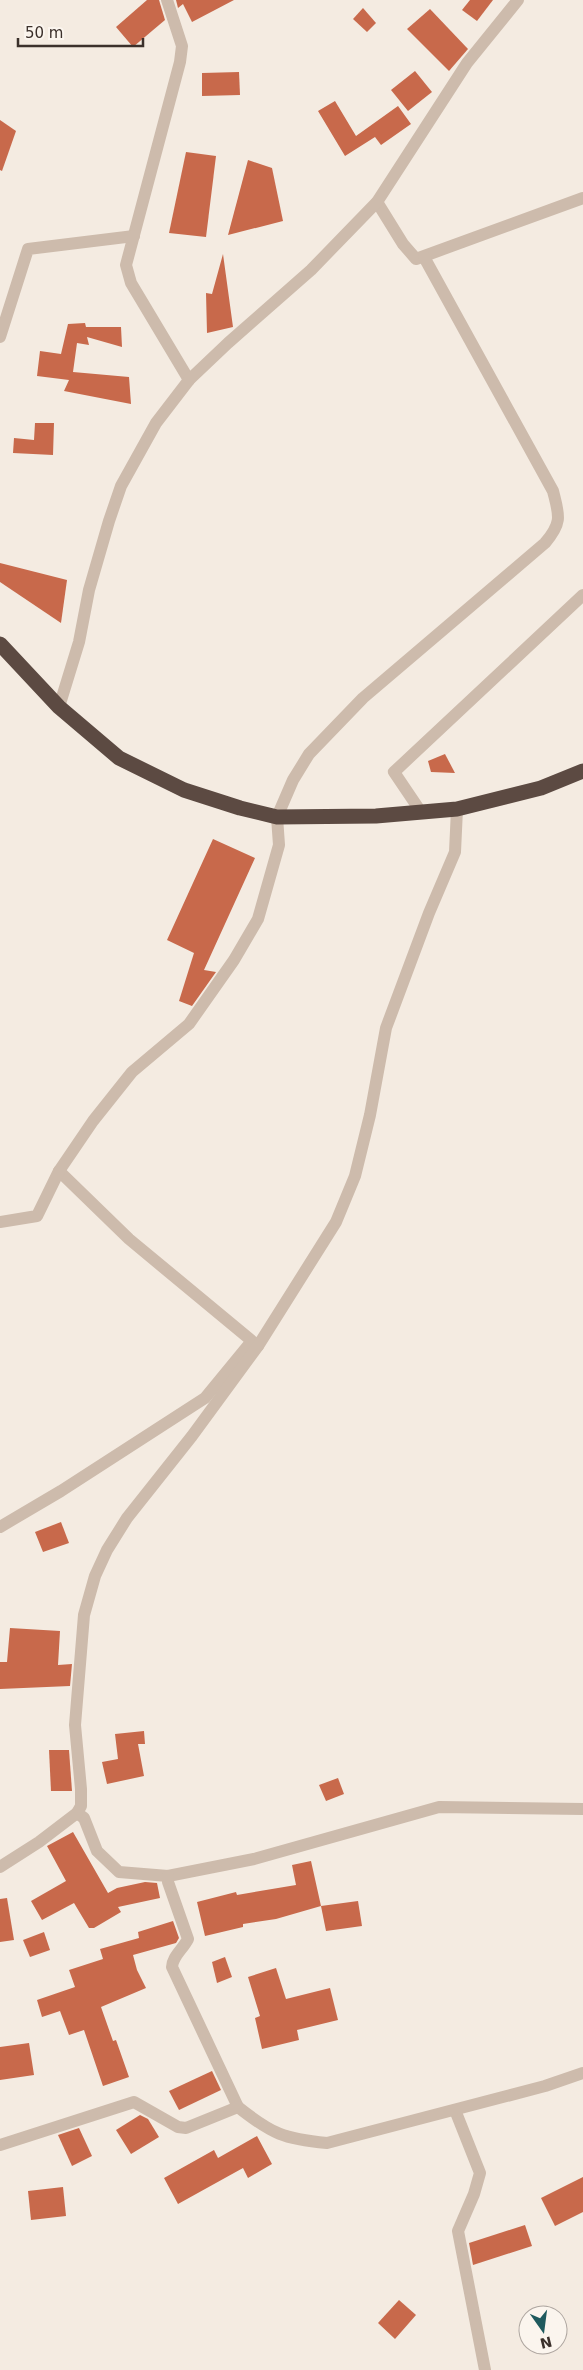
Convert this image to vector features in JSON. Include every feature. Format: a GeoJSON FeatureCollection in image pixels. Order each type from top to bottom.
{"type":"FeatureCollection","features":[{"type":"Feature","properties":{"kind":"highway"},"geometry":{"type":"LineString","coordinates":[[0,644],[59,707],[119,758],[184,790],[240,808],[277,817],[376,816],[457,809],[541,788],[583,771]]}},
{"type":"Feature","properties":{"kind":"street"},"geometry":{"type":"LineString","coordinates":[[167,0],[182,46],[180,62],[161,141],[126,265],[131,283],[189,380]]}},
{"type":"Feature","properties":{"kind":"street"},"geometry":{"type":"LineString","coordinates":[[59,707],[80,642],[89,590],[121,486],[156,423],[189,380],[310,270],[377,202],[467,63],[518,0]]}},
{"type":"Feature","properties":{"kind":"street"},"geometry":{"type":"LineString","coordinates":[[377,202],[403,244],[416,259],[583,198]]}},
{"type":"Feature","properties":{"kind":"street"},"geometry":{"type":"LineString","coordinates":[[0,338],[28,249],[134,236]]}},
{"type":"Feature","properties":{"kind":"street"},"geometry":{"type":"LineString","coordinates":[[0,1222],[37,1216],[59,1171],[93,1121],[132,1072],[189,1024],[234,960],[258,919],[279,844],[277,817],[293,780],[309,754],[363,698],[553,534],[560,518],[553,491],[424,257]]}},
{"type":"Feature","properties":{"kind":"street"},"geometry":{"type":"LineString","coordinates":[[421,812],[394,772],[583,595]]}},
{"type":"Feature","properties":{"kind":"street"},"geometry":{"type":"LineString","coordinates":[[0,1867],[39,1842],[77,1813],[81,1806],[82,1789],[75,1725],[84,1615],[95,1576],[107,1550],[127,1518],[198,1429],[336,1222],[355,1176],[370,1115],[386,1028],[429,913],[455,852],[457,809]]}},
{"type":"Feature","properties":{"kind":"street"},"geometry":{"type":"LineString","coordinates":[[59,1171],[129,1238],[255,1344]]}},
{"type":"Feature","properties":{"kind":"street"},"geometry":{"type":"LineString","coordinates":[[0,1527],[61,1491],[205,1398],[255,1344]]}},
{"type":"Feature","properties":{"kind":"street"},"geometry":{"type":"LineString","coordinates":[[77,1813],[84,1818],[98,1851],[119,1872],[168,1876],[254,1859],[439,1808],[583,1809]]}},
{"type":"Feature","properties":{"kind":"street"},"geometry":{"type":"LineString","coordinates":[[168,1876],[168,1882],[188,1939],[172,1961],[172,1967],[238,2107],[263,2126],[293,2140],[327,2143],[545,2086],[583,2073]]}},
{"type":"Feature","properties":{"kind":"street"},"geometry":{"type":"LineString","coordinates":[[0,2145],[134,2102],[178,2127],[186,2128],[238,2107]]}},
{"type":"Feature","properties":{"kind":"street"},"geometry":{"type":"LineString","coordinates":[[455,2110],[480,2173],[474,2194],[458,2231],[485,2370]]}},
{"type":"Feature","properties":{"kind":"building"},"geometry":{"type":"Polygon","coordinates":[[[147,0],[159,0],[165,20],[133,47],[116,27],[147,0]]]}},
{"type":"Feature","properties":{"kind":"building"},"geometry":{"type":"Polygon","coordinates":[[[176,0],[234,0],[192,22],[183,4],[178,8],[176,0]]]}},
{"type":"Feature","properties":{"kind":"building"},"geometry":{"type":"Polygon","coordinates":[[[470,0],[493,0],[477,21],[462,10],[470,0]]]}},
{"type":"Feature","properties":{"kind":"building"},"geometry":{"type":"Polygon","coordinates":[[[363,8],[376,23],[367,32],[353,19],[363,8]]]}},
{"type":"Feature","properties":{"kind":"building"},"geometry":{"type":"Polygon","coordinates":[[[430,9],[468,49],[449,71],[407,29],[430,9]]]}},
{"type":"Feature","properties":{"kind":"building"},"geometry":{"type":"Polygon","coordinates":[[[415,71],[432,92],[408,111],[391,90],[415,71]]]}},
{"type":"Feature","properties":{"kind":"building"},"geometry":{"type":"Polygon","coordinates":[[[239,72],[240,95],[202,96],[202,73],[239,72]]]}},
{"type":"Feature","properties":{"kind":"building"},"geometry":{"type":"Polygon","coordinates":[[[335,101],[356,136],[398,106],[411,124],[381,145],[375,137],[345,156],[318,111],[335,101]]]}},
{"type":"Feature","properties":{"kind":"building"},"geometry":{"type":"Polygon","coordinates":[[[0,120],[16,131],[2,171],[0,170],[0,120]]]}},
{"type":"Feature","properties":{"kind":"building"},"geometry":{"type":"Polygon","coordinates":[[[186,152],[216,156],[206,237],[169,233],[186,152]]]}},
{"type":"Feature","properties":{"kind":"building"},"geometry":{"type":"Polygon","coordinates":[[[248,160],[272,168],[283,221],[228,235],[248,160]]]}},
{"type":"Feature","properties":{"kind":"building"},"geometry":{"type":"Polygon","coordinates":[[[223,254],[233,327],[207,333],[206,293],[212,294],[223,254]]]}},
{"type":"Feature","properties":{"kind":"building"},"geometry":{"type":"Polygon","coordinates":[[[85,323],[86,327],[121,327],[122,347],[87,337],[89,345],[77,343],[73,372],[129,377],[131,404],[64,391],[69,380],[37,376],[40,351],[61,354],[68,324],[85,323]]]}},
{"type":"Feature","properties":{"kind":"building"},"geometry":{"type":"Polygon","coordinates":[[[35,423],[54,423],[53,455],[13,453],[14,438],[34,440],[35,423]]]}},
{"type":"Feature","properties":{"kind":"building"},"geometry":{"type":"Polygon","coordinates":[[[0,563],[67,580],[61,623],[0,582],[0,563]]]}},
{"type":"Feature","properties":{"kind":"building"},"geometry":{"type":"Polygon","coordinates":[[[445,754],[455,773],[431,772],[428,761],[445,754]]]}},
{"type":"Feature","properties":{"kind":"building"},"geometry":{"type":"Polygon","coordinates":[[[213,839],[255,858],[204,970],[216,972],[192,1006],[179,1001],[194,953],[167,940],[213,839]]]}},
{"type":"Feature","properties":{"kind":"building"},"geometry":{"type":"Polygon","coordinates":[[[61,1522],[69,1543],[43,1552],[35,1532],[61,1522]]]}},
{"type":"Feature","properties":{"kind":"building"},"geometry":{"type":"Polygon","coordinates":[[[10,1628],[60,1631],[58,1665],[72,1664],[70,1686],[0,1689],[0,1662],[7,1662],[10,1628]]]}},
{"type":"Feature","properties":{"kind":"building"},"geometry":{"type":"Polygon","coordinates":[[[144,1731],[145,1744],[138,1744],[144,1776],[107,1784],[102,1762],[118,1759],[115,1734],[144,1731]]]}},
{"type":"Feature","properties":{"kind":"building"},"geometry":{"type":"Polygon","coordinates":[[[49,1750],[69,1750],[72,1791],[51,1791],[49,1750]]]}},
{"type":"Feature","properties":{"kind":"building"},"geometry":{"type":"Polygon","coordinates":[[[338,1778],[344,1794],[326,1801],[319,1785],[338,1778]]]}},
{"type":"Feature","properties":{"kind":"building"},"geometry":{"type":"Polygon","coordinates":[[[73,1832],[108,1893],[117,1888],[145,1882],[157,1883],[160,1898],[118,1907],[121,1912],[94,1928],[89,1928],[74,1903],[42,1920],[31,1901],[66,1881],[47,1846],[73,1832]]]}},
{"type":"Feature","properties":{"kind":"building"},"geometry":{"type":"Polygon","coordinates":[[[311,1861],[321,1906],[276,1919],[243,1924],[243,1927],[205,1936],[197,1902],[236,1892],[237,1895],[296,1885],[292,1865],[311,1861]]]}},
{"type":"Feature","properties":{"kind":"building"},"geometry":{"type":"Polygon","coordinates":[[[7,1898],[14,1940],[0,1942],[0,1899],[7,1898]]]}},
{"type":"Feature","properties":{"kind":"building"},"geometry":{"type":"Polygon","coordinates":[[[358,1901],[362,1926],[326,1931],[321,1906],[358,1901]]]}},
{"type":"Feature","properties":{"kind":"building"},"geometry":{"type":"Polygon","coordinates":[[[173,1921],[179,1938],[176,1943],[133,1955],[137,1970],[146,1988],[101,2007],[113,2041],[116,2040],[129,2077],[103,2086],[84,2030],[69,2035],[60,2011],[42,2017],[37,2000],[75,1987],[69,1970],[103,1959],[100,1949],[139,1938],[138,1932],[173,1921]]]}},
{"type":"Feature","properties":{"kind":"building"},"geometry":{"type":"Polygon","coordinates":[[[44,1932],[50,1950],[30,1957],[23,1940],[44,1932]]]}},
{"type":"Feature","properties":{"kind":"building"},"geometry":{"type":"Polygon","coordinates":[[[225,1957],[232,1977],[217,1983],[212,1962],[225,1957]]]}},
{"type":"Feature","properties":{"kind":"building"},"geometry":{"type":"Polygon","coordinates":[[[276,1968],[286,1999],[330,1988],[338,2020],[297,2030],[299,2040],[262,2049],[255,2018],[260,2016],[248,1977],[276,1968]]]}},
{"type":"Feature","properties":{"kind":"building"},"geometry":{"type":"Polygon","coordinates":[[[29,2043],[34,2075],[0,2080],[0,2047],[29,2043]]]}},
{"type":"Feature","properties":{"kind":"building"},"geometry":{"type":"Polygon","coordinates":[[[212,2071],[221,2090],[179,2110],[169,2091],[212,2071]]]}},
{"type":"Feature","properties":{"kind":"building"},"geometry":{"type":"Polygon","coordinates":[[[140,2115],[148,2119],[159,2137],[131,2154],[116,2130],[140,2115]]]}},
{"type":"Feature","properties":{"kind":"building"},"geometry":{"type":"Polygon","coordinates":[[[79,2128],[92,2156],[72,2166],[58,2135],[79,2128]]]}},
{"type":"Feature","properties":{"kind":"building"},"geometry":{"type":"Polygon","coordinates":[[[257,2136],[272,2164],[248,2178],[243,2168],[178,2204],[164,2178],[214,2150],[218,2158],[257,2136]]]}},
{"type":"Feature","properties":{"kind":"building"},"geometry":{"type":"Polygon","coordinates":[[[583,2177],[583,2212],[555,2226],[541,2198],[583,2177]]]}},
{"type":"Feature","properties":{"kind":"building"},"geometry":{"type":"Polygon","coordinates":[[[63,2187],[66,2216],[31,2220],[28,2191],[63,2187]]]}},
{"type":"Feature","properties":{"kind":"building"},"geometry":{"type":"Polygon","coordinates":[[[525,2225],[532,2246],[473,2265],[469,2243],[525,2225]]]}},
{"type":"Feature","properties":{"kind":"building"},"geometry":{"type":"Polygon","coordinates":[[[399,2300],[416,2315],[395,2339],[378,2323],[399,2300]]]}}]}
